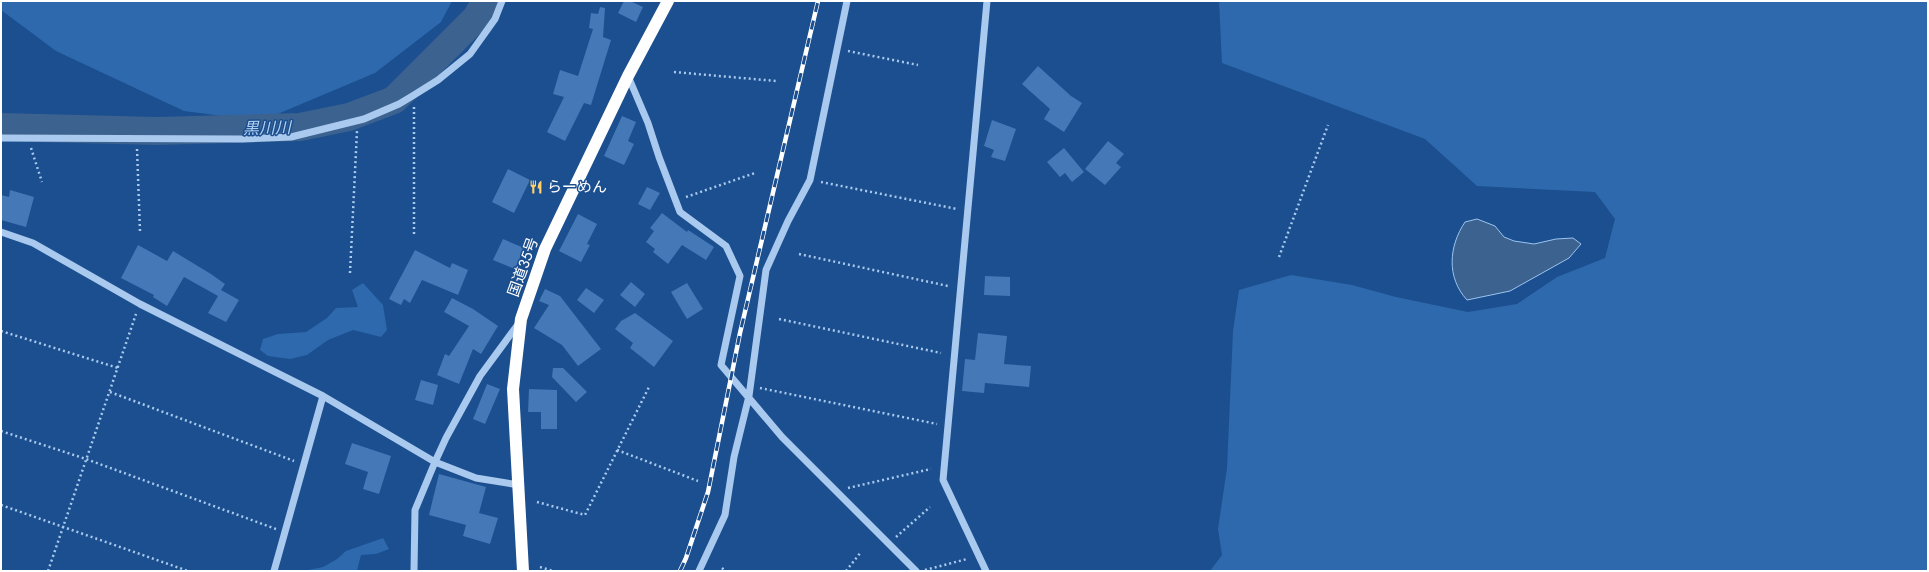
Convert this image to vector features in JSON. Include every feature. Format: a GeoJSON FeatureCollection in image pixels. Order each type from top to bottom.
{"type":"FeatureCollection","features":[{"type":"Feature","properties":{"kind":"highway","name":"国道35号"},"geometry":{"type":"LineString","coordinates":[[523,571],[513,389],[521,319],[545,249],[628,76],[668,1]]}},
{"type":"Feature","properties":{"kind":"street"},"geometry":{"type":"LineString","coordinates":[[1,138],[242,139],[291,137],[357,120],[399,104],[438,80],[470,54],[495,19],[502,1]]}},
{"type":"Feature","properties":{"kind":"street"},"geometry":{"type":"LineString","coordinates":[[699,571],[724,515],[734,457],[749,396],[766,270],[788,221],[810,180],[847,1]]}},
{"type":"Feature","properties":{"kind":"street"},"geometry":{"type":"LineString","coordinates":[[986,571],[943,480],[987,1]]}},
{"type":"Feature","properties":{"kind":"street"},"geometry":{"type":"LineString","coordinates":[[628,76],[648,123],[680,212],[726,246],[740,276],[721,365],[749,396],[782,437],[916,571]]}},
{"type":"Feature","properties":{"kind":"street"},"geometry":{"type":"LineString","coordinates":[[1,232],[33,243],[140,304],[323,396],[435,462],[476,478],[519,485]]}},
{"type":"Feature","properties":{"kind":"street"},"geometry":{"type":"LineString","coordinates":[[414,571],[415,510],[435,462],[446,438],[480,376],[521,319]]}},
{"type":"Feature","properties":{"kind":"street"},"geometry":{"type":"LineString","coordinates":[[274,571],[323,396]]}},
{"type":"Feature","properties":{"kind":"path"},"geometry":{"type":"LineString","coordinates":[[846,50],[918,65]]}},
{"type":"Feature","properties":{"kind":"path"},"geometry":{"type":"LineString","coordinates":[[674,72],[776,81]]}},
{"type":"Feature","properties":{"kind":"path"},"geometry":{"type":"LineString","coordinates":[[414,95],[414,237]]}},
{"type":"Feature","properties":{"kind":"path"},"geometry":{"type":"LineString","coordinates":[[350,274],[357,120]]}},
{"type":"Feature","properties":{"kind":"path"},"geometry":{"type":"LineString","coordinates":[[1279,257],[1328,125]]}},
{"type":"Feature","properties":{"kind":"path"},"geometry":{"type":"LineString","coordinates":[[29,138],[42,182]]}},
{"type":"Feature","properties":{"kind":"path"},"geometry":{"type":"LineString","coordinates":[[136,138],[140,232]]}},
{"type":"Feature","properties":{"kind":"path"},"geometry":{"type":"LineString","coordinates":[[682,199],[755,173]]}},
{"type":"Feature","properties":{"kind":"path"},"geometry":{"type":"LineString","coordinates":[[821,182],[957,210]]}},
{"type":"Feature","properties":{"kind":"path"},"geometry":{"type":"LineString","coordinates":[[799,254],[948,286]]}},
{"type":"Feature","properties":{"kind":"path"},"geometry":{"type":"LineString","coordinates":[[48,571],[137,311]]}},
{"type":"Feature","properties":{"kind":"path"},"geometry":{"type":"LineString","coordinates":[[779,318],[941,353]]}},
{"type":"Feature","properties":{"kind":"path"},"geometry":{"type":"LineString","coordinates":[[1,331],[118,368]]}},
{"type":"Feature","properties":{"kind":"path"},"geometry":{"type":"LineString","coordinates":[[537,502],[585,515],[650,385]]}},
{"type":"Feature","properties":{"kind":"path"},"geometry":{"type":"LineString","coordinates":[[758,387],[938,424]]}},
{"type":"Feature","properties":{"kind":"path"},"geometry":{"type":"LineString","coordinates":[[110,392],[294,461]]}},
{"type":"Feature","properties":{"kind":"path"},"geometry":{"type":"LineString","coordinates":[[1,431],[86,459],[277,529]]}},
{"type":"Feature","properties":{"kind":"path"},"geometry":{"type":"LineString","coordinates":[[617,450],[698,481]]}},
{"type":"Feature","properties":{"kind":"path"},"geometry":{"type":"LineString","coordinates":[[847,488],[931,469]]}},
{"type":"Feature","properties":{"kind":"path"},"geometry":{"type":"LineString","coordinates":[[1,505],[62,528],[188,571]]}},
{"type":"Feature","properties":{"kind":"path"},"geometry":{"type":"LineString","coordinates":[[896,538],[930,507]]}},
{"type":"Feature","properties":{"kind":"path"},"geometry":{"type":"LineString","coordinates":[[846,571],[861,552]]}},
{"type":"Feature","properties":{"kind":"path"},"geometry":{"type":"LineString","coordinates":[[924,570],[967,559]]}},
{"type":"Feature","properties":{"kind":"path"},"geometry":{"type":"LineString","coordinates":[[540,567],[553,571]]}},
{"type":"Feature","properties":{"kind":"path"},"geometry":{"type":"LineString","coordinates":[[722,568],[725,571]]}},
{"type":"Feature","properties":{"kind":"shaded area"},"geometry":{"type":"Polygon","coordinates":[[[1,1],[452,1],[441,22],[375,73],[261,121],[184,111],[56,51],[1,10],[1,1]]]}},
{"type":"Feature","properties":{"kind":"shaded area"},"geometry":{"type":"Polygon","coordinates":[[[1219,1],[1928,1],[1928,571],[1210,571],[1222,555],[1218,529],[1227,468],[1233,331],[1239,290],[1291,275],[1352,285],[1396,297],[1468,312],[1517,304],[1557,277],[1605,258],[1615,219],[1595,192],[1477,186],[1425,139],[1222,63],[1219,1]]]}},
{"type":"Feature","properties":{"kind":"shaded area"},"geometry":{"type":"Polygon","coordinates":[[[1477,219],[1495,226],[1504,237],[1514,241],[1534,244],[1556,239],[1573,238],[1581,244],[1569,258],[1510,291],[1467,300],[1460,291],[1453,272],[1453,251],[1465,222],[1477,219]]]}},
{"type":"Feature","properties":{"kind":"shaded area"},"geometry":{"type":"Polygon","coordinates":[[[363,283],[383,305],[387,330],[381,337],[353,330],[328,340],[307,355],[290,359],[268,356],[260,350],[263,339],[278,334],[306,332],[327,318],[336,308],[358,307],[352,290],[363,283]]]}},
{"type":"Feature","properties":{"kind":"shaded area"},"geometry":{"type":"Polygon","coordinates":[[[383,538],[389,549],[376,554],[361,555],[357,571],[303,571],[323,567],[337,559],[346,551],[383,538]]]}},
{"type":"Feature","properties":{"kind":"building"},"geometry":{"type":"Polygon","coordinates":[[[624,1],[630,1],[643,7],[636,22],[618,13],[624,1]]]}},
{"type":"Feature","properties":{"kind":"building"},"geometry":{"type":"Polygon","coordinates":[[[600,7],[605,8],[603,37],[611,40],[591,105],[584,103],[565,141],[547,132],[564,97],[553,94],[560,70],[578,76],[593,29],[589,28],[591,13],[598,14],[600,7]]]}},
{"type":"Feature","properties":{"kind":"building"},"geometry":{"type":"Polygon","coordinates":[[[1038,66],[1071,96],[1082,103],[1064,132],[1044,119],[1050,109],[1022,84],[1038,66]]]}},
{"type":"Feature","properties":{"kind":"building"},"geometry":{"type":"Polygon","coordinates":[[[622,116],[636,122],[628,141],[634,144],[624,165],[604,156],[622,116]]]}},
{"type":"Feature","properties":{"kind":"building"},"geometry":{"type":"Polygon","coordinates":[[[992,120],[1016,129],[1005,161],[991,157],[994,150],[984,146],[992,120]]]}},
{"type":"Feature","properties":{"kind":"building"},"geometry":{"type":"Polygon","coordinates":[[[1108,141],[1124,154],[1116,163],[1121,167],[1105,185],[1085,169],[1108,141]]]}},
{"type":"Feature","properties":{"kind":"building"},"geometry":{"type":"Polygon","coordinates":[[[1064,148],[1084,172],[1072,182],[1065,173],[1060,177],[1047,162],[1064,148]]]}},
{"type":"Feature","properties":{"kind":"building"},"geometry":{"type":"Polygon","coordinates":[[[508,169],[530,180],[514,213],[492,202],[508,169]]]}},
{"type":"Feature","properties":{"kind":"building"},"geometry":{"type":"Polygon","coordinates":[[[647,187],[660,193],[650,210],[638,204],[647,187]]]}},
{"type":"Feature","properties":{"kind":"building"},"geometry":{"type":"Polygon","coordinates":[[[10,190],[34,197],[26,227],[1,220],[1,195],[9,197],[10,190]]]}},
{"type":"Feature","properties":{"kind":"building"},"geometry":{"type":"Polygon","coordinates":[[[662,213],[687,232],[688,230],[714,247],[706,260],[682,245],[668,264],[653,252],[655,249],[646,242],[654,231],[650,228],[662,213]]]}},
{"type":"Feature","properties":{"kind":"building"},"geometry":{"type":"Polygon","coordinates":[[[578,214],[597,224],[587,244],[590,245],[581,262],[559,251],[578,214]]]}},
{"type":"Feature","properties":{"kind":"building"},"geometry":{"type":"Polygon","coordinates":[[[503,239],[524,248],[515,269],[493,260],[503,239]]]}},
{"type":"Feature","properties":{"kind":"building"},"geometry":{"type":"Polygon","coordinates":[[[138,245],[167,261],[173,251],[225,284],[221,290],[239,300],[226,322],[208,313],[218,296],[184,277],[167,306],[153,297],[154,295],[121,278],[138,245]]]}},
{"type":"Feature","properties":{"kind":"building"},"geometry":{"type":"Polygon","coordinates":[[[415,250],[450,268],[452,263],[468,270],[458,295],[422,280],[410,303],[404,299],[401,305],[389,299],[415,250]]]}},
{"type":"Feature","properties":{"kind":"building"},"geometry":{"type":"Polygon","coordinates":[[[985,276],[1010,277],[1010,296],[984,295],[985,276]]]}},
{"type":"Feature","properties":{"kind":"building"},"geometry":{"type":"Polygon","coordinates":[[[631,282],[645,294],[635,307],[620,295],[631,282]]]}},
{"type":"Feature","properties":{"kind":"building"},"geometry":{"type":"Polygon","coordinates":[[[687,283],[703,309],[687,319],[671,292],[687,283]]]}},
{"type":"Feature","properties":{"kind":"building"},"geometry":{"type":"Polygon","coordinates":[[[586,288],[604,300],[594,313],[577,300],[586,288]]]}},
{"type":"Feature","properties":{"kind":"building"},"geometry":{"type":"Polygon","coordinates":[[[545,289],[560,296],[601,349],[578,366],[562,345],[534,328],[549,305],[539,301],[545,289]]]}},
{"type":"Feature","properties":{"kind":"building"},"geometry":{"type":"Polygon","coordinates":[[[452,298],[473,309],[498,326],[481,354],[473,349],[459,384],[437,375],[445,354],[449,356],[469,326],[444,312],[452,298]]]}},
{"type":"Feature","properties":{"kind":"building"},"geometry":{"type":"Polygon","coordinates":[[[635,313],[673,341],[654,367],[630,348],[633,343],[615,329],[621,321],[635,313]]]}},
{"type":"Feature","properties":{"kind":"building"},"geometry":{"type":"Polygon","coordinates":[[[978,333],[1007,336],[1004,364],[1031,366],[1029,387],[985,383],[984,393],[962,391],[965,359],[975,360],[978,333]]]}},
{"type":"Feature","properties":{"kind":"building"},"geometry":{"type":"Polygon","coordinates":[[[553,368],[563,368],[587,392],[576,402],[552,377],[553,368]]]}},
{"type":"Feature","properties":{"kind":"building"},"geometry":{"type":"Polygon","coordinates":[[[421,380],[438,385],[433,405],[415,400],[421,380]]]}},
{"type":"Feature","properties":{"kind":"building"},"geometry":{"type":"Polygon","coordinates":[[[487,384],[500,389],[485,424],[473,419],[487,384]]]}},
{"type":"Feature","properties":{"kind":"building"},"geometry":{"type":"Polygon","coordinates":[[[529,389],[557,390],[557,429],[541,429],[541,412],[528,412],[529,389]]]}},
{"type":"Feature","properties":{"kind":"building"},"geometry":{"type":"Polygon","coordinates":[[[352,443],[391,456],[379,494],[363,489],[368,472],[345,464],[352,443]]]}},
{"type":"Feature","properties":{"kind":"building"},"geometry":{"type":"Polygon","coordinates":[[[439,474],[486,487],[479,513],[498,518],[490,544],[463,536],[466,525],[429,515],[439,474]]]}},
{"type":"Feature","properties":{"kind":"waterway","name":"黒川川"},"geometry":{"type":"LineString","coordinates":[[1,127],[157,131],[300,127],[349,117],[394,100],[476,18],[486,1]]}},
{"type":"Feature","properties":{"kind":"railway"},"geometry":{"type":"LineString","coordinates":[[680,571],[686,558],[708,492],[740,333],[818,1]]}},
{"type":"Feature","properties":{"kind":"place","name":"らーめん"},"geometry":{"type":"Point","coordinates":[536,187]}}]}
